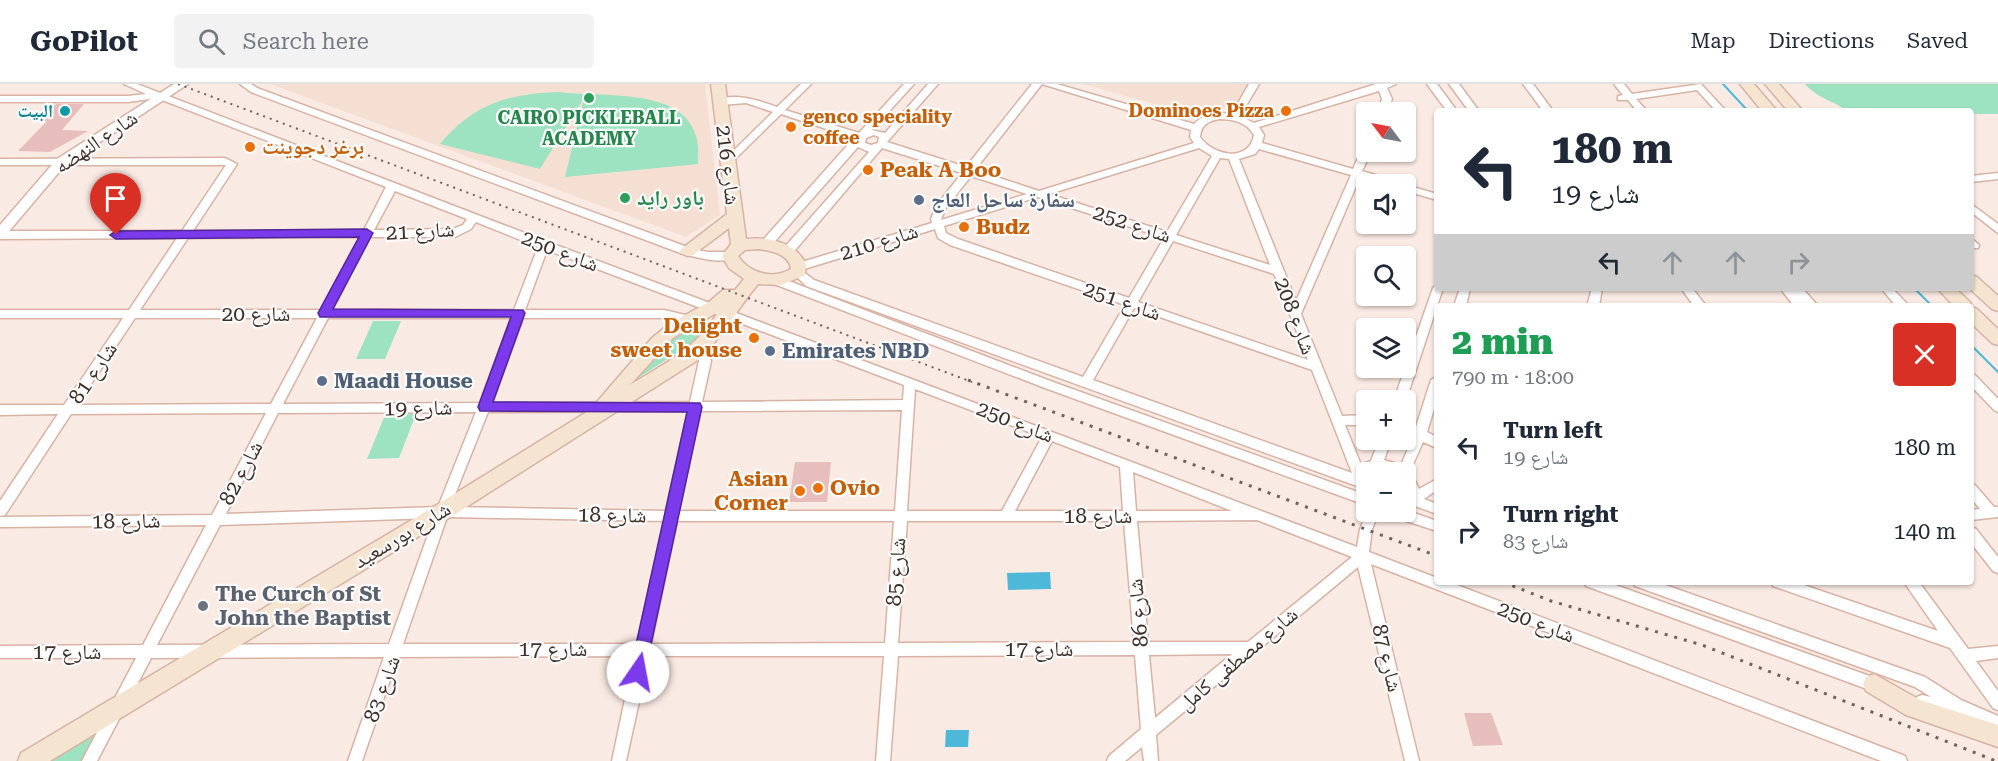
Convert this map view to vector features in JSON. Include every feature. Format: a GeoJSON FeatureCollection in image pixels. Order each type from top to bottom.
{"type":"FeatureCollection","features":[{"type":"Feature","properties":{"kind":"main road","name":"شارع 216"},"geometry":{"type":"LineString","coordinates":[[718,84],[735,216],[734,251]]}},
{"type":"Feature","properties":{"kind":"main road"},"geometry":{"type":"LineString","coordinates":[[1747,84],[1767,108]]}},
{"type":"Feature","properties":{"kind":"main road"},"geometry":{"type":"LineString","coordinates":[[1772,84],[1793,108]]}},
{"type":"Feature","properties":{"kind":"main road"},"geometry":{"type":"LineString","coordinates":[[687,251],[735,216]]}},
{"type":"Feature","properties":{"kind":"main road"},"geometry":{"type":"LineString","coordinates":[[765,244],[787,252],[799,270],[773,279],[751,275],[735,265],[734,251],[765,244]]}},
{"type":"Feature","properties":{"kind":"main road","name":"شارع بورسعيد"},"geometry":{"type":"LineString","coordinates":[[29,761],[442,512],[700,349],[713,335],[720,311],[751,275]]}},
{"type":"Feature","properties":{"kind":"main road"},"geometry":{"type":"LineString","coordinates":[[1974,284],[1998,305]]}},
{"type":"Feature","properties":{"kind":"main road"},"geometry":{"type":"LineString","coordinates":[[1948,291],[1961,303]]}},
{"type":"Feature","properties":{"kind":"main road","name":"شارع بورسعيد"},"geometry":{"type":"LineString","coordinates":[[601,411],[654,345],[668,333],[690,320],[720,311]]}},
{"type":"Feature","properties":{"kind":"main road"},"geometry":{"type":"LineString","coordinates":[[1975,317],[1998,322]]}},
{"type":"Feature","properties":{"kind":"main road"},"geometry":{"type":"LineString","coordinates":[[1975,317],[1998,339]]}},
{"type":"Feature","properties":{"kind":"main road"},"geometry":{"type":"LineString","coordinates":[[1874,684],[1914,708],[1998,736]]}},
{"type":"Feature","properties":{"kind":"street","name":"شارع 250"},"geometry":{"type":"LineString","coordinates":[[129,84],[544,245],[1049,435],[1434,583]]}},
{"type":"Feature","properties":{"kind":"street","name":"شارع النهضه"},"geometry":{"type":"LineString","coordinates":[[0,234],[61,162],[182,84]]}},
{"type":"Feature","properties":{"kind":"street","name":"شارع النهضه"},"geometry":{"type":"LineString","coordinates":[[164,97],[195,84]]}},
{"type":"Feature","properties":{"kind":"street","name":"شارع 250"},"geometry":{"type":"LineString","coordinates":[[245,84],[265,94],[687,251],[707,256],[734,251]]}},
{"type":"Feature","properties":{"kind":"street"},"geometry":{"type":"LineString","coordinates":[[728,161],[806,84]]}},
{"type":"Feature","properties":{"kind":"street"},"geometry":{"type":"LineString","coordinates":[[765,244],[909,84]]}},
{"type":"Feature","properties":{"kind":"street"},"geometry":{"type":"LineString","coordinates":[[787,252],[933,84]]}},
{"type":"Feature","properties":{"kind":"street"},"geometry":{"type":"LineString","coordinates":[[937,225],[940,208],[1037,84]]}},
{"type":"Feature","properties":{"kind":"street"},"geometry":{"type":"LineString","coordinates":[[1047,84],[1196,128]]}},
{"type":"Feature","properties":{"kind":"street"},"geometry":{"type":"LineString","coordinates":[[1235,117],[1254,84]]}},
{"type":"Feature","properties":{"kind":"street"},"geometry":{"type":"LineString","coordinates":[[1432,84],[1450,108]]}},
{"type":"Feature","properties":{"kind":"street"},"geometry":{"type":"LineString","coordinates":[[1454,84],[1472,108]]}},
{"type":"Feature","properties":{"kind":"street"},"geometry":{"type":"LineString","coordinates":[[1527,84],[1546,108]]}},
{"type":"Feature","properties":{"kind":"street"},"geometry":{"type":"LineString","coordinates":[[1609,84],[1638,108]]}},
{"type":"Feature","properties":{"kind":"street"},"geometry":{"type":"LineString","coordinates":[[1619,84],[1631,108]]}},
{"type":"Feature","properties":{"kind":"street"},"geometry":{"type":"LineString","coordinates":[[1253,126],[1385,85],[1386,102]]}},
{"type":"Feature","properties":{"kind":"street"},"geometry":{"type":"LineString","coordinates":[[1625,97],[1698,86],[1718,108]]}},
{"type":"Feature","properties":{"kind":"street"},"geometry":{"type":"LineString","coordinates":[[0,99],[164,97]]}},
{"type":"Feature","properties":{"kind":"street"},"geometry":{"type":"LineString","coordinates":[[720,102],[747,100],[861,137],[875,132],[882,144]]}},
{"type":"Feature","properties":{"kind":"street"},"geometry":{"type":"LineString","coordinates":[[1211,117],[1235,117],[1253,126],[1259,135],[1258,145],[1253,151],[1233,157],[1217,155],[1199,145],[1195,136],[1196,128],[1211,117]]}},
{"type":"Feature","properties":{"kind":"street"},"geometry":{"type":"LineString","coordinates":[[861,137],[860,144],[866,148],[882,144]]}},
{"type":"Feature","properties":{"kind":"street","name":"شارع 252"},"geometry":{"type":"LineString","coordinates":[[882,144],[1278,271]]}},
{"type":"Feature","properties":{"kind":"street","name":"شارع 210"},"geometry":{"type":"LineString","coordinates":[[799,270],[1199,145]]}},
{"type":"Feature","properties":{"kind":"street"},"geometry":{"type":"LineString","coordinates":[[1258,145],[1360,174]]}},
{"type":"Feature","properties":{"kind":"street"},"geometry":{"type":"LineString","coordinates":[[1086,382],[1217,155]]}},
{"type":"Feature","properties":{"kind":"street","name":"شارع 208"},"geometry":{"type":"LineString","coordinates":[[1233,157],[1356,473]]}},
{"type":"Feature","properties":{"kind":"street"},"geometry":{"type":"LineString","coordinates":[[0,162],[61,162]]}},
{"type":"Feature","properties":{"kind":"street","name":"شارع 81"},"geometry":{"type":"LineString","coordinates":[[0,511],[231,166],[230,162],[61,162]]}},
{"type":"Feature","properties":{"kind":"street"},"geometry":{"type":"LineString","coordinates":[[1295,315],[1362,162]]}},
{"type":"Feature","properties":{"kind":"street"},"geometry":{"type":"LineString","coordinates":[[1974,179],[1998,176]]}},
{"type":"Feature","properties":{"kind":"street","name":"شارع 82"},"geometry":{"type":"LineString","coordinates":[[89,761],[392,186]]}},
{"type":"Feature","properties":{"kind":"street"},"geometry":{"type":"LineString","coordinates":[[1416,191],[1434,196]]}},
{"type":"Feature","properties":{"kind":"street"},"geometry":{"type":"LineString","coordinates":[[1974,209],[1998,229]]}},
{"type":"Feature","properties":{"kind":"street","name":"شارع 21"},"geometry":{"type":"LineString","coordinates":[[0,234],[455,233],[467,227],[474,217]]}},
{"type":"Feature","properties":{"kind":"street","name":"شارع 251"},"geometry":{"type":"LineString","coordinates":[[937,225],[942,236],[954,242],[1315,367]]}},
{"type":"Feature","properties":{"kind":"street","name":"شارع 83"},"geometry":{"type":"LineString","coordinates":[[355,761],[442,512],[544,245]]}},
{"type":"Feature","properties":{"kind":"street"},"geometry":{"type":"LineString","coordinates":[[799,270],[810,283],[1356,477]]}},
{"type":"Feature","properties":{"kind":"street"},"geometry":{"type":"LineString","coordinates":[[773,279],[1049,385],[1356,498]]}},
{"type":"Feature","properties":{"kind":"street"},"geometry":{"type":"LineString","coordinates":[[1403,390],[1437,291]]}},
{"type":"Feature","properties":{"kind":"street"},"geometry":{"type":"LineString","coordinates":[[1688,291],[1698,303]]}},
{"type":"Feature","properties":{"kind":"street"},"geometry":{"type":"LineString","coordinates":[[1788,291],[1798,303]]}},
{"type":"Feature","properties":{"kind":"street"},"geometry":{"type":"LineString","coordinates":[[1799,291],[1809,303]]}},
{"type":"Feature","properties":{"kind":"street"},"geometry":{"type":"LineString","coordinates":[[1888,291],[1898,303]]}},
{"type":"Feature","properties":{"kind":"street","name":"شارع 20"},"geometry":{"type":"LineString","coordinates":[[0,314],[664,314],[690,320]]}},
{"type":"Feature","properties":{"kind":"street"},"geometry":{"type":"LineString","coordinates":[[619,761],[705,361],[700,349]]}},
{"type":"Feature","properties":{"kind":"street"},"geometry":{"type":"LineString","coordinates":[[1974,381],[1998,407]]}},
{"type":"Feature","properties":{"kind":"street","name":"شارع 85"},"geometry":{"type":"LineString","coordinates":[[883,761],[910,383]]}},
{"type":"Feature","properties":{"kind":"street"},"geometry":{"type":"LineString","coordinates":[[1409,462],[1434,390]]}},
{"type":"Feature","properties":{"kind":"street","name":"شارع 19"},"geometry":{"type":"LineString","coordinates":[[0,410],[484,407],[601,411],[695,407],[908,405]]}},
{"type":"Feature","properties":{"kind":"street"},"geometry":{"type":"LineString","coordinates":[[1336,421],[1356,420]]}},
{"type":"Feature","properties":{"kind":"street"},"geometry":{"type":"LineString","coordinates":[[1416,432],[1434,441]]}},
{"type":"Feature","properties":{"kind":"street"},"geometry":{"type":"LineString","coordinates":[[1006,516],[1049,435]]}},
{"type":"Feature","properties":{"kind":"street","name":"شارع 86"},"geometry":{"type":"LineString","coordinates":[[1125,465],[1151,761]]}},
{"type":"Feature","properties":{"kind":"street"},"geometry":{"type":"LineString","coordinates":[[1416,499],[1434,486]]}},
{"type":"Feature","properties":{"kind":"street"},"geometry":{"type":"LineString","coordinates":[[1974,495],[1982,512]]}},
{"type":"Feature","properties":{"kind":"street"},"geometry":{"type":"LineString","coordinates":[[1416,503],[1434,508]]}},
{"type":"Feature","properties":{"kind":"street","name":"شارع 18"},"geometry":{"type":"LineString","coordinates":[[0,522],[216,520],[442,512],[672,516],[1259,516]]}},
{"type":"Feature","properties":{"kind":"street"},"geometry":{"type":"LineString","coordinates":[[1416,519],[1434,525]]}},
{"type":"Feature","properties":{"kind":"street"},"geometry":{"type":"LineString","coordinates":[[1362,556],[1369,522]]}},
{"type":"Feature","properties":{"kind":"street"},"geometry":{"type":"LineString","coordinates":[[1974,537],[1998,567]]}},
{"type":"Feature","properties":{"kind":"street","name":"شارع مصطفى كامل"},"geometry":{"type":"LineString","coordinates":[[1114,761],[1362,556]]}},
{"type":"Feature","properties":{"kind":"street","name":"شارع 87"},"geometry":{"type":"LineString","coordinates":[[1362,556],[1412,761]]}},
{"type":"Feature","properties":{"kind":"street","name":"شارع 250"},"geometry":{"type":"LineString","coordinates":[[1438,585],[1900,761]]}},
{"type":"Feature","properties":{"kind":"street"},"geometry":{"type":"LineString","coordinates":[[1600,585],[1931,704],[1956,705]]}},
{"type":"Feature","properties":{"kind":"street"},"geometry":{"type":"LineString","coordinates":[[1648,585],[1920,682],[1956,705],[1998,723]]}},
{"type":"Feature","properties":{"kind":"street"},"geometry":{"type":"LineString","coordinates":[[1786,585],[1961,650],[1998,652]]}},
{"type":"Feature","properties":{"kind":"street"},"geometry":{"type":"LineString","coordinates":[[1913,585],[1998,704]]}},
{"type":"Feature","properties":{"kind":"street","name":"شارع 17"},"geometry":{"type":"LineString","coordinates":[[0,652],[1250,648]]}},
{"type":"Feature","properties":{"kind":"shaded area"},"geometry":{"type":"Polygon","coordinates":[[[270,84],[705,84],[720,215],[686,237],[270,84]]]}},
{"type":"Feature","properties":{"kind":"shaded area"},"geometry":{"type":"Polygon","coordinates":[[[1083,84],[1250,84],[1237,105],[1190,114],[1083,84]]]}},
{"type":"Feature","properties":{"kind":"green space"},"geometry":{"type":"Polygon","coordinates":[[[1805,84],[1998,84],[1998,114],[1974,114],[1974,108],[1842,108],[1815,93],[1805,84]]]}},
{"type":"Feature","properties":{"kind":"green space"},"geometry":{"type":"Polygon","coordinates":[[[559,92],[637,98],[657,102],[674,109],[688,120],[696,136],[698,164],[565,177],[584,98],[540,169],[440,144],[453,130],[479,110],[523,95],[559,92]]]}},
{"type":"Feature","properties":{"kind":"green space"},"geometry":{"type":"Polygon","coordinates":[[[373,321],[401,321],[385,359],[356,359],[373,321]]]}},
{"type":"Feature","properties":{"kind":"green space"},"geometry":{"type":"Polygon","coordinates":[[[693,325],[700,328],[701,337],[623,388],[663,342],[693,325]]]}},
{"type":"Feature","properties":{"kind":"green space"},"geometry":{"type":"Polygon","coordinates":[[[416,414],[399,458],[367,459],[385,415],[416,414]]]}},
{"type":"Feature","properties":{"kind":"green space"},"geometry":{"type":"Polygon","coordinates":[[[106,719],[83,761],[36,761],[106,719]]]}},
{"type":"Feature","properties":{"kind":"water"},"geometry":{"type":"Polygon","coordinates":[[[1050,572],[1051,589],[1008,590],[1007,573],[1050,572]]]}},
{"type":"Feature","properties":{"kind":"water"},"geometry":{"type":"Polygon","coordinates":[[[946,730],[969,730],[968,747],[945,747],[946,730]]]}},
{"type":"Feature","properties":{"kind":"building"},"geometry":{"type":"Polygon","coordinates":[[[56,104],[84,104],[62,130],[88,131],[50,152],[18,151],[47,121],[42,121],[56,104]]]}},
{"type":"Feature","properties":{"kind":"building"},"geometry":{"type":"Polygon","coordinates":[[[795,462],[831,462],[827,502],[789,502],[795,462]]]}},
{"type":"Feature","properties":{"kind":"building"},"geometry":{"type":"Polygon","coordinates":[[[1464,713],[1491,713],[1503,745],[1473,746],[1464,713]]]}},
{"type":"Feature","properties":{"kind":"waterway"},"geometry":{"type":"LineString","coordinates":[[1723,84],[1745,108]]}},
{"type":"Feature","properties":{"kind":"waterway"},"geometry":{"type":"LineString","coordinates":[[1917,291],[1929,303]]}},
{"type":"Feature","properties":{"kind":"waterway"},"geometry":{"type":"LineString","coordinates":[[1974,348],[1998,372]]}},
{"type":"Feature","properties":{"kind":"railway"},"geometry":{"type":"LineString","coordinates":[[178,84],[972,382]]}},
{"type":"Feature","properties":{"kind":"railway"},"geometry":{"type":"LineString","coordinates":[[968,380],[1434,555]]}},
{"type":"Feature","properties":{"kind":"railway"},"geometry":{"type":"LineString","coordinates":[[1511,585],[1551,601],[1702,645],[1996,761]]}},
{"type":"Feature","properties":{"kind":"place","name":"CAIRO PICKLEBALL ACADEMY"},"geometry":{"type":"Point","coordinates":[589,98]}},
{"type":"Feature","properties":{"kind":"place","name":"البيت"},"geometry":{"type":"Point","coordinates":[65,111]}},
{"type":"Feature","properties":{"kind":"place","name":"Dominoes Pizza"},"geometry":{"type":"Point","coordinates":[1286,111]}},
{"type":"Feature","properties":{"kind":"place","name":"genco speciality coffee"},"geometry":{"type":"Point","coordinates":[791,127]}},
{"type":"Feature","properties":{"kind":"place","name":"برغر دجوينت"},"geometry":{"type":"Point","coordinates":[250,147]}},
{"type":"Feature","properties":{"kind":"place","name":"Peak A Boo"},"geometry":{"type":"Point","coordinates":[868,170]}},
{"type":"Feature","properties":{"kind":"place","name":"باور رايد"},"geometry":{"type":"Point","coordinates":[625,198]}},
{"type":"Feature","properties":{"kind":"place","name":"سفارة ساحل العاج"},"geometry":{"type":"Point","coordinates":[919,200]}},
{"type":"Feature","properties":{"kind":"place","name":"Budz"},"geometry":{"type":"Point","coordinates":[964,227]}},
{"type":"Feature","properties":{"kind":"place","name":"Delight sweet house"},"geometry":{"type":"Point","coordinates":[754,338]}},
{"type":"Feature","properties":{"kind":"place","name":"Emirates NBD"},"geometry":{"type":"Point","coordinates":[770,351]}},
{"type":"Feature","properties":{"kind":"place","name":"Maadi House"},"geometry":{"type":"Point","coordinates":[322,381]}},
{"type":"Feature","properties":{"kind":"place","name":"Ovio"},"geometry":{"type":"Point","coordinates":[818,488]}},
{"type":"Feature","properties":{"kind":"place","name":"Asian Corner"},"geometry":{"type":"Point","coordinates":[800,491]}},
{"type":"Feature","properties":{"kind":"place","name":"The Curch of St John the Baptist"},"geometry":{"type":"Point","coordinates":[203,606]}},
{"type":"Feature","properties":{"kind":"route"},"geometry":{"type":"LineString","coordinates":[[116,235],[367,233],[325,313],[519,313],[484,407],[695,407],[638,672]]}}]}
